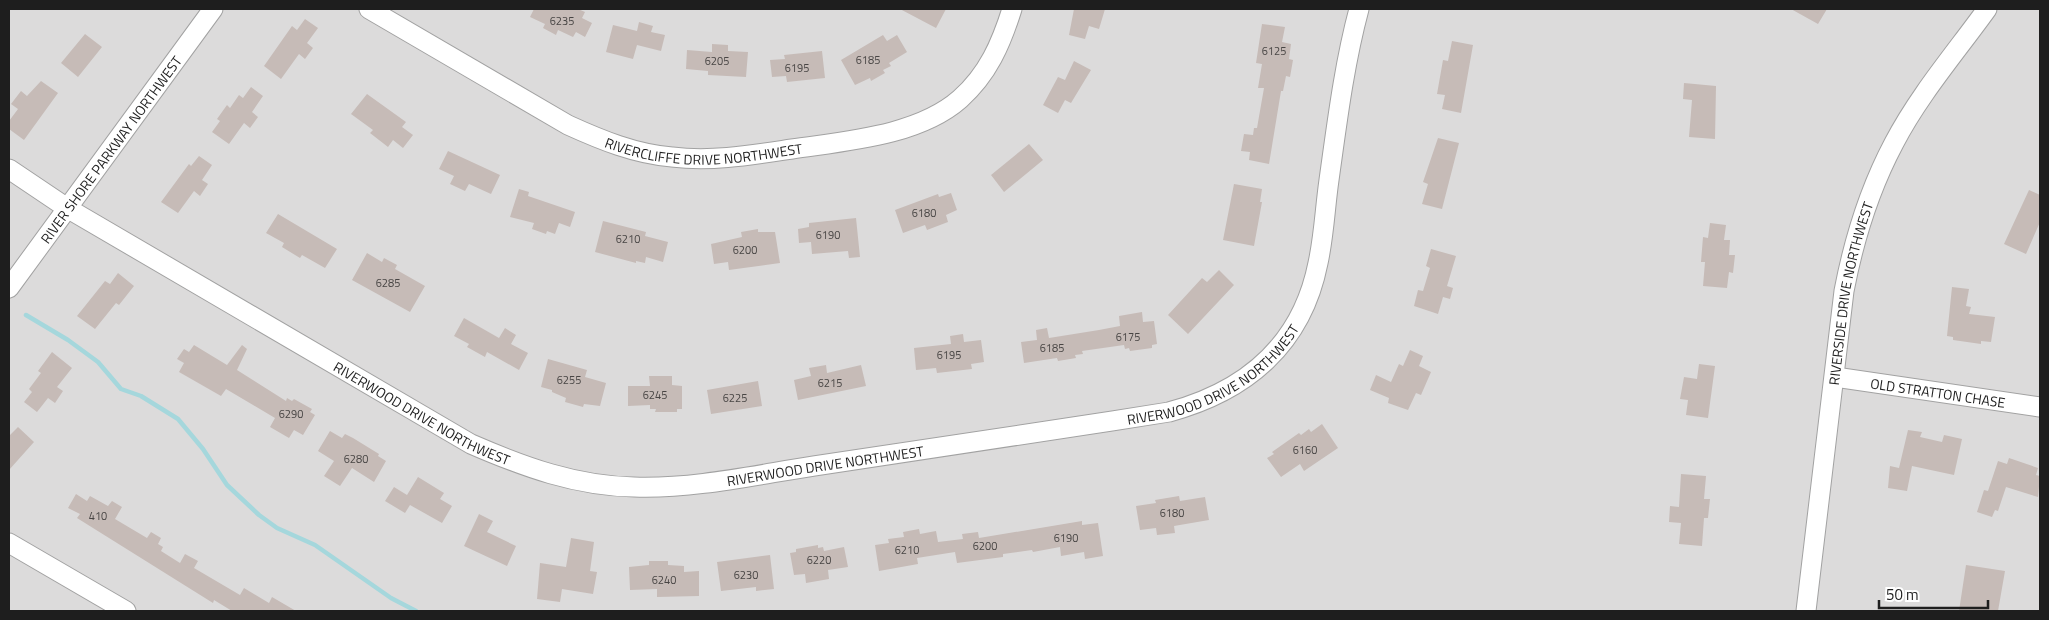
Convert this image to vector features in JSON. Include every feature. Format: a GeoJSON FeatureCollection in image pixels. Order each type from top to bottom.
{"type":"FeatureCollection","features":[{"type":"Feature","properties":{"kind":"street","name":"RIVER SHORE PARKWAY NORTHWEST"},"geometry":{"type":"LineString","coordinates":[[9,288],[213,9]]}},
{"type":"Feature","properties":{"kind":"street","name":"RIVERCLIFFE DRIVE NORTHWEST"},"geometry":{"type":"LineString","coordinates":[[369,9],[568,125],[595,138],[628,149],[672,158],[722,159],[858,140],[916,125],[938,114],[959,100],[978,80],[992,60],[1012,9]]}},
{"type":"Feature","properties":{"kind":"street","name":"RIVERWOOD DRIVE NORTHWEST"},"geometry":{"type":"LineString","coordinates":[[9,169],[66,208],[471,444],[525,468],[582,482],[634,487],[684,485],[925,450],[1178,409],[1197,404],[1232,388],[1265,363],[1291,331],[1310,294],[1318,263],[1339,105],[1359,9]]}},
{"type":"Feature","properties":{"kind":"street","name":"RIVERSIDE DRIVE NORTHWEST"},"geometry":{"type":"LineString","coordinates":[[1806,611],[1850,260],[1862,216],[1879,173],[1914,110],[1987,9]]}},
{"type":"Feature","properties":{"kind":"street","name":"OLD STRATTON CHASE"},"geometry":{"type":"LineString","coordinates":[[1834,377],[2040,407]]}},
{"type":"Feature","properties":{"kind":"street"},"geometry":{"type":"LineString","coordinates":[[9,544],[126,611]]}},
{"type":"Feature","properties":{"kind":"shaded area"},"geometry":{"type":"Polygon","coordinates":[[[9,9],[2040,9],[2040,611],[9,611],[9,9]]]}},
{"type":"Feature","properties":{"kind":"building"},"geometry":{"type":"Polygon","coordinates":[[[534,9],[578,9],[585,12],[582,18],[592,23],[585,37],[576,32],[573,37],[558,30],[556,35],[543,28],[545,24],[530,17],[534,9]]]}},
{"type":"Feature","properties":{"kind":"building"},"geometry":{"type":"Polygon","coordinates":[[[900,9],[946,9],[936,28],[900,9]]]}},
{"type":"Feature","properties":{"kind":"building"},"geometry":{"type":"Polygon","coordinates":[[[1074,9],[1105,9],[1099,29],[1089,26],[1085,39],[1069,35],[1074,9]]]}},
{"type":"Feature","properties":{"kind":"building"},"geometry":{"type":"Polygon","coordinates":[[[1791,9],[1827,9],[1818,24],[1791,9]]]}},
{"type":"Feature","properties":{"kind":"building"},"geometry":{"type":"Polygon","coordinates":[[[305,19],[318,28],[307,43],[313,48],[305,59],[299,54],[281,79],[264,66],[292,26],[297,30],[305,19]]]}},
{"type":"Feature","properties":{"kind":"building"},"geometry":{"type":"Polygon","coordinates":[[[639,22],[653,26],[651,32],[665,35],[661,51],[637,45],[633,59],[606,52],[613,25],[637,31],[639,22]]]}},
{"type":"Feature","properties":{"kind":"building"},"geometry":{"type":"Polygon","coordinates":[[[1262,24],[1285,27],[1282,42],[1291,44],[1289,59],[1293,60],[1290,77],[1286,76],[1283,91],[1281,91],[1269,164],[1249,160],[1250,152],[1241,151],[1244,134],[1253,135],[1254,128],[1257,128],[1264,88],[1258,88],[1262,64],[1256,63],[1262,24]]]}},
{"type":"Feature","properties":{"kind":"building"},"geometry":{"type":"Polygon","coordinates":[[[85,34],[102,47],[78,77],[61,63],[85,34]]]}},
{"type":"Feature","properties":{"kind":"building"},"geometry":{"type":"Polygon","coordinates":[[[883,35],[887,41],[897,35],[907,52],[889,63],[891,66],[883,70],[885,73],[871,81],[870,78],[855,85],[841,60],[883,35]]]}},
{"type":"Feature","properties":{"kind":"building"},"geometry":{"type":"Polygon","coordinates":[[[1452,41],[1473,45],[1461,113],[1442,109],[1445,95],[1437,94],[1443,60],[1448,61],[1452,41]]]}},
{"type":"Feature","properties":{"kind":"building"},"geometry":{"type":"Polygon","coordinates":[[[712,44],[728,45],[728,51],[748,52],[746,77],[708,75],[708,71],[686,69],[687,50],[712,52],[712,44]]]}},
{"type":"Feature","properties":{"kind":"building"},"geometry":{"type":"Polygon","coordinates":[[[822,51],[825,78],[787,82],[786,76],[772,77],[770,60],[785,59],[784,55],[822,51]]]}},
{"type":"Feature","properties":{"kind":"building"},"geometry":{"type":"Polygon","coordinates":[[[1074,61],[1091,70],[1071,103],[1065,100],[1058,113],[1043,105],[1058,77],[1065,80],[1074,61]]]}},
{"type":"Feature","properties":{"kind":"building"},"geometry":{"type":"Polygon","coordinates":[[[41,81],[58,93],[24,140],[9,129],[9,121],[18,109],[11,104],[21,91],[27,96],[41,81]]]}},
{"type":"Feature","properties":{"kind":"building"},"geometry":{"type":"Polygon","coordinates":[[[1684,83],[1716,86],[1715,139],[1689,137],[1692,100],[1683,99],[1684,83]]]}},
{"type":"Feature","properties":{"kind":"building"},"geometry":{"type":"Polygon","coordinates":[[[251,87],[263,96],[252,112],[258,117],[250,128],[244,123],[229,144],[212,132],[220,121],[217,119],[227,105],[230,108],[239,95],[243,98],[251,87]]]}},
{"type":"Feature","properties":{"kind":"building"},"geometry":{"type":"Polygon","coordinates":[[[367,94],[406,122],[402,127],[413,135],[403,148],[393,140],[388,147],[370,133],[373,130],[351,114],[367,94]]]}},
{"type":"Feature","properties":{"kind":"building"},"geometry":{"type":"Polygon","coordinates":[[[1438,138],[1459,143],[1442,209],[1422,204],[1428,184],[1423,182],[1438,138]]]}},
{"type":"Feature","properties":{"kind":"building"},"geometry":{"type":"Polygon","coordinates":[[[1029,144],[1043,160],[1004,192],[991,175],[1029,144]]]}},
{"type":"Feature","properties":{"kind":"building"},"geometry":{"type":"Polygon","coordinates":[[[448,151],[500,175],[491,194],[469,184],[465,191],[450,184],[454,176],[439,169],[448,151]]]}},
{"type":"Feature","properties":{"kind":"building"},"geometry":{"type":"Polygon","coordinates":[[[199,156],[212,165],[202,180],[208,184],[200,196],[194,191],[178,213],[161,202],[189,164],[191,166],[199,156]]]}},
{"type":"Feature","properties":{"kind":"building"},"geometry":{"type":"Polygon","coordinates":[[[1234,184],[1262,189],[1260,202],[1262,202],[1254,246],[1223,240],[1234,184]]]}},
{"type":"Feature","properties":{"kind":"building"},"geometry":{"type":"Polygon","coordinates":[[[519,189],[529,192],[528,196],[575,212],[570,227],[559,223],[555,234],[547,231],[546,234],[532,229],[534,223],[510,217],[519,189]]]}},
{"type":"Feature","properties":{"kind":"building"},"geometry":{"type":"Polygon","coordinates":[[[2029,190],[2040,195],[2040,222],[2026,254],[2004,244],[2029,190]]]}},
{"type":"Feature","properties":{"kind":"building"},"geometry":{"type":"Polygon","coordinates":[[[951,193],[957,210],[946,215],[948,222],[927,230],[925,225],[903,233],[895,210],[938,194],[939,197],[951,193]]]}},
{"type":"Feature","properties":{"kind":"building"},"geometry":{"type":"Polygon","coordinates":[[[278,214],[337,249],[325,268],[302,255],[300,258],[282,247],[284,243],[266,233],[278,214]]]}},
{"type":"Feature","properties":{"kind":"building"},"geometry":{"type":"Polygon","coordinates":[[[856,218],[860,257],[849,258],[848,251],[812,254],[811,242],[799,243],[798,229],[809,227],[809,223],[856,218]]]}},
{"type":"Feature","properties":{"kind":"building"},"geometry":{"type":"Polygon","coordinates":[[[603,221],[646,232],[645,236],[668,242],[663,262],[646,257],[645,263],[636,261],[636,263],[595,252],[603,221]]]}},
{"type":"Feature","properties":{"kind":"building"},"geometry":{"type":"Polygon","coordinates":[[[1710,223],[1726,225],[1724,240],[1730,240],[1729,255],[1735,255],[1733,273],[1729,272],[1727,288],[1703,286],[1705,262],[1701,262],[1703,237],[1708,238],[1710,223]]]}},
{"type":"Feature","properties":{"kind":"building"},"geometry":{"type":"Polygon","coordinates":[[[758,229],[758,232],[775,232],[780,263],[729,270],[728,262],[714,264],[711,244],[742,237],[741,232],[758,229]]]}},
{"type":"Feature","properties":{"kind":"building"},"geometry":{"type":"Polygon","coordinates":[[[1431,249],[1456,256],[1447,286],[1453,288],[1450,299],[1443,297],[1438,314],[1414,306],[1418,290],[1423,291],[1430,268],[1426,266],[1431,249]]]}},
{"type":"Feature","properties":{"kind":"building"},"geometry":{"type":"Polygon","coordinates":[[[367,253],[382,262],[384,258],[397,265],[395,269],[425,286],[410,312],[352,280],[367,253]]]}},
{"type":"Feature","properties":{"kind":"building"},"geometry":{"type":"Polygon","coordinates":[[[1219,270],[1234,285],[1188,334],[1168,315],[1202,278],[1207,282],[1219,270]]]}},
{"type":"Feature","properties":{"kind":"building"},"geometry":{"type":"Polygon","coordinates":[[[118,273],[134,286],[119,305],[116,303],[95,329],[77,316],[105,281],[110,284],[118,273]]]}},
{"type":"Feature","properties":{"kind":"building"},"geometry":{"type":"Polygon","coordinates":[[[1952,287],[1969,289],[1966,306],[1971,307],[1969,314],[1995,317],[1991,342],[1981,341],[1981,344],[1953,340],[1953,337],[1947,336],[1952,287]]]}},
{"type":"Feature","properties":{"kind":"building"},"geometry":{"type":"Polygon","coordinates":[[[1142,312],[1143,322],[1154,321],[1157,344],[1152,345],[1152,348],[1130,351],[1129,348],[1125,349],[1124,345],[1082,351],[1083,354],[1075,355],[1076,358],[1058,361],[1057,358],[1024,363],[1021,342],[1037,340],[1036,330],[1047,328],[1049,338],[1099,330],[1120,326],[1119,316],[1142,312]]]}},
{"type":"Feature","properties":{"kind":"building"},"geometry":{"type":"Polygon","coordinates":[[[464,318],[499,338],[505,328],[516,335],[511,344],[528,353],[519,370],[487,352],[485,357],[467,347],[469,344],[454,336],[464,318]]]}},
{"type":"Feature","properties":{"kind":"building"},"geometry":{"type":"Polygon","coordinates":[[[963,334],[964,342],[981,340],[984,362],[971,364],[972,369],[937,373],[936,368],[916,370],[914,348],[951,344],[950,336],[963,334]]]}},
{"type":"Feature","properties":{"kind":"building"},"geometry":{"type":"Polygon","coordinates":[[[194,345],[227,365],[242,345],[247,349],[237,370],[286,401],[287,398],[292,401],[294,399],[312,409],[310,412],[315,415],[303,435],[294,430],[289,438],[270,427],[275,418],[226,389],[221,396],[179,372],[184,363],[177,359],[184,349],[189,352],[194,345]]]}},
{"type":"Feature","properties":{"kind":"building"},"geometry":{"type":"Polygon","coordinates":[[[1410,350],[1423,356],[1419,366],[1431,372],[1421,395],[1416,393],[1408,410],[1388,403],[1389,398],[1370,390],[1376,375],[1391,382],[1399,364],[1403,366],[1410,350]]]}},
{"type":"Feature","properties":{"kind":"building"},"geometry":{"type":"Polygon","coordinates":[[[52,352],[72,368],[57,387],[63,391],[55,403],[48,398],[37,412],[24,402],[32,392],[29,389],[41,373],[38,371],[52,352]]]}},
{"type":"Feature","properties":{"kind":"building"},"geometry":{"type":"Polygon","coordinates":[[[548,359],[587,370],[585,377],[606,383],[600,406],[584,404],[583,407],[565,402],[566,398],[552,392],[552,390],[541,387],[548,359]]]}},
{"type":"Feature","properties":{"kind":"building"},"geometry":{"type":"Polygon","coordinates":[[[1699,364],[1715,366],[1708,418],[1686,415],[1688,400],[1680,399],[1684,377],[1697,379],[1699,364]]]}},
{"type":"Feature","properties":{"kind":"building"},"geometry":{"type":"Polygon","coordinates":[[[826,365],[827,373],[861,365],[866,386],[798,400],[794,380],[811,376],[809,368],[826,365]]]}},
{"type":"Feature","properties":{"kind":"building"},"geometry":{"type":"Polygon","coordinates":[[[649,376],[672,376],[672,385],[682,386],[682,409],[677,409],[677,412],[655,412],[656,409],[650,409],[650,405],[628,406],[628,386],[650,386],[649,376]]]}},
{"type":"Feature","properties":{"kind":"building"},"geometry":{"type":"Polygon","coordinates":[[[758,381],[762,406],[711,414],[707,390],[758,381]]]}},
{"type":"Feature","properties":{"kind":"building"},"geometry":{"type":"Polygon","coordinates":[[[1322,424],[1338,448],[1304,471],[1300,464],[1281,477],[1267,458],[1274,454],[1272,452],[1299,433],[1301,435],[1309,429],[1311,432],[1322,424]]]}},
{"type":"Feature","properties":{"kind":"building"},"geometry":{"type":"Polygon","coordinates":[[[18,427],[34,442],[9,470],[9,436],[18,427]]]}},
{"type":"Feature","properties":{"kind":"building"},"geometry":{"type":"Polygon","coordinates":[[[1908,430],[1922,432],[1920,437],[1942,442],[1944,435],[1962,439],[1954,475],[1912,466],[1907,491],[1888,488],[1890,466],[1899,468],[1908,430]]]}},
{"type":"Feature","properties":{"kind":"building"},"geometry":{"type":"Polygon","coordinates":[[[330,431],[342,438],[345,434],[353,438],[379,454],[378,456],[386,461],[374,482],[352,468],[340,486],[324,476],[334,461],[318,451],[330,431]]]}},
{"type":"Feature","properties":{"kind":"building"},"geometry":{"type":"Polygon","coordinates":[[[2009,458],[2038,468],[2036,475],[2040,476],[2038,497],[2006,487],[1998,511],[1995,510],[1992,517],[1977,512],[1984,490],[1988,491],[1998,461],[2007,464],[2009,458]]]}},
{"type":"Feature","properties":{"kind":"building"},"geometry":{"type":"Polygon","coordinates":[[[1681,474],[1706,476],[1704,499],[1710,499],[1708,518],[1704,518],[1702,546],[1679,544],[1681,523],[1669,522],[1670,506],[1679,507],[1681,474]]]}},
{"type":"Feature","properties":{"kind":"building"},"geometry":{"type":"Polygon","coordinates":[[[418,477],[444,493],[440,499],[452,506],[442,523],[410,505],[405,513],[385,501],[394,487],[407,495],[418,477]]]}},
{"type":"Feature","properties":{"kind":"building"},"geometry":{"type":"Polygon","coordinates":[[[76,494],[87,501],[90,496],[108,506],[112,501],[122,507],[115,519],[147,538],[151,532],[161,538],[158,544],[163,547],[161,551],[180,563],[185,554],[198,561],[194,568],[240,595],[244,588],[269,603],[272,597],[296,611],[232,611],[214,600],[213,603],[77,518],[80,514],[68,508],[76,494]]]}},
{"type":"Feature","properties":{"kind":"building"},"geometry":{"type":"Polygon","coordinates":[[[1179,496],[1180,501],[1205,497],[1209,520],[1174,526],[1175,533],[1157,535],[1156,528],[1140,530],[1136,506],[1156,503],[1155,500],[1179,496]]]}},
{"type":"Feature","properties":{"kind":"building"},"geometry":{"type":"Polygon","coordinates":[[[479,514],[493,521],[487,532],[516,546],[507,566],[464,546],[479,514]]]}},
{"type":"Feature","properties":{"kind":"building"},"geometry":{"type":"Polygon","coordinates":[[[1082,521],[1082,525],[1098,523],[1103,556],[1085,559],[1084,552],[1061,556],[1060,547],[1033,552],[1032,550],[1003,554],[1003,557],[957,563],[955,552],[917,558],[918,564],[879,571],[875,545],[889,543],[888,539],[904,537],[903,532],[919,529],[920,534],[936,531],[938,542],[963,539],[962,534],[978,532],[979,538],[1082,521]]]}},
{"type":"Feature","properties":{"kind":"building"},"geometry":{"type":"Polygon","coordinates":[[[571,538],[594,542],[590,571],[597,572],[593,594],[562,589],[560,602],[537,599],[540,563],[566,567],[571,538]]]}},
{"type":"Feature","properties":{"kind":"building"},"geometry":{"type":"Polygon","coordinates":[[[818,545],[818,548],[823,547],[824,551],[844,547],[848,567],[828,570],[829,579],[806,583],[805,574],[794,575],[790,553],[796,552],[796,549],[818,545]]]}},
{"type":"Feature","properties":{"kind":"building"},"geometry":{"type":"Polygon","coordinates":[[[770,555],[774,589],[756,591],[756,587],[721,591],[717,562],[770,555]]]}},
{"type":"Feature","properties":{"kind":"building"},"geometry":{"type":"Polygon","coordinates":[[[649,561],[668,561],[668,565],[684,566],[684,572],[699,571],[699,596],[657,597],[657,589],[630,590],[629,567],[649,565],[649,561]]]}},
{"type":"Feature","properties":{"kind":"building"},"geometry":{"type":"Polygon","coordinates":[[[1966,565],[2005,571],[1998,611],[1959,611],[1966,565]]]}},
{"type":"Feature","properties":{"kind":"waterway"},"geometry":{"type":"LineString","coordinates":[[26,315],[68,340],[98,362],[121,389],[141,396],[178,419],[203,449],[227,485],[259,515],[277,528],[315,545],[391,598],[416,611]]}}]}
